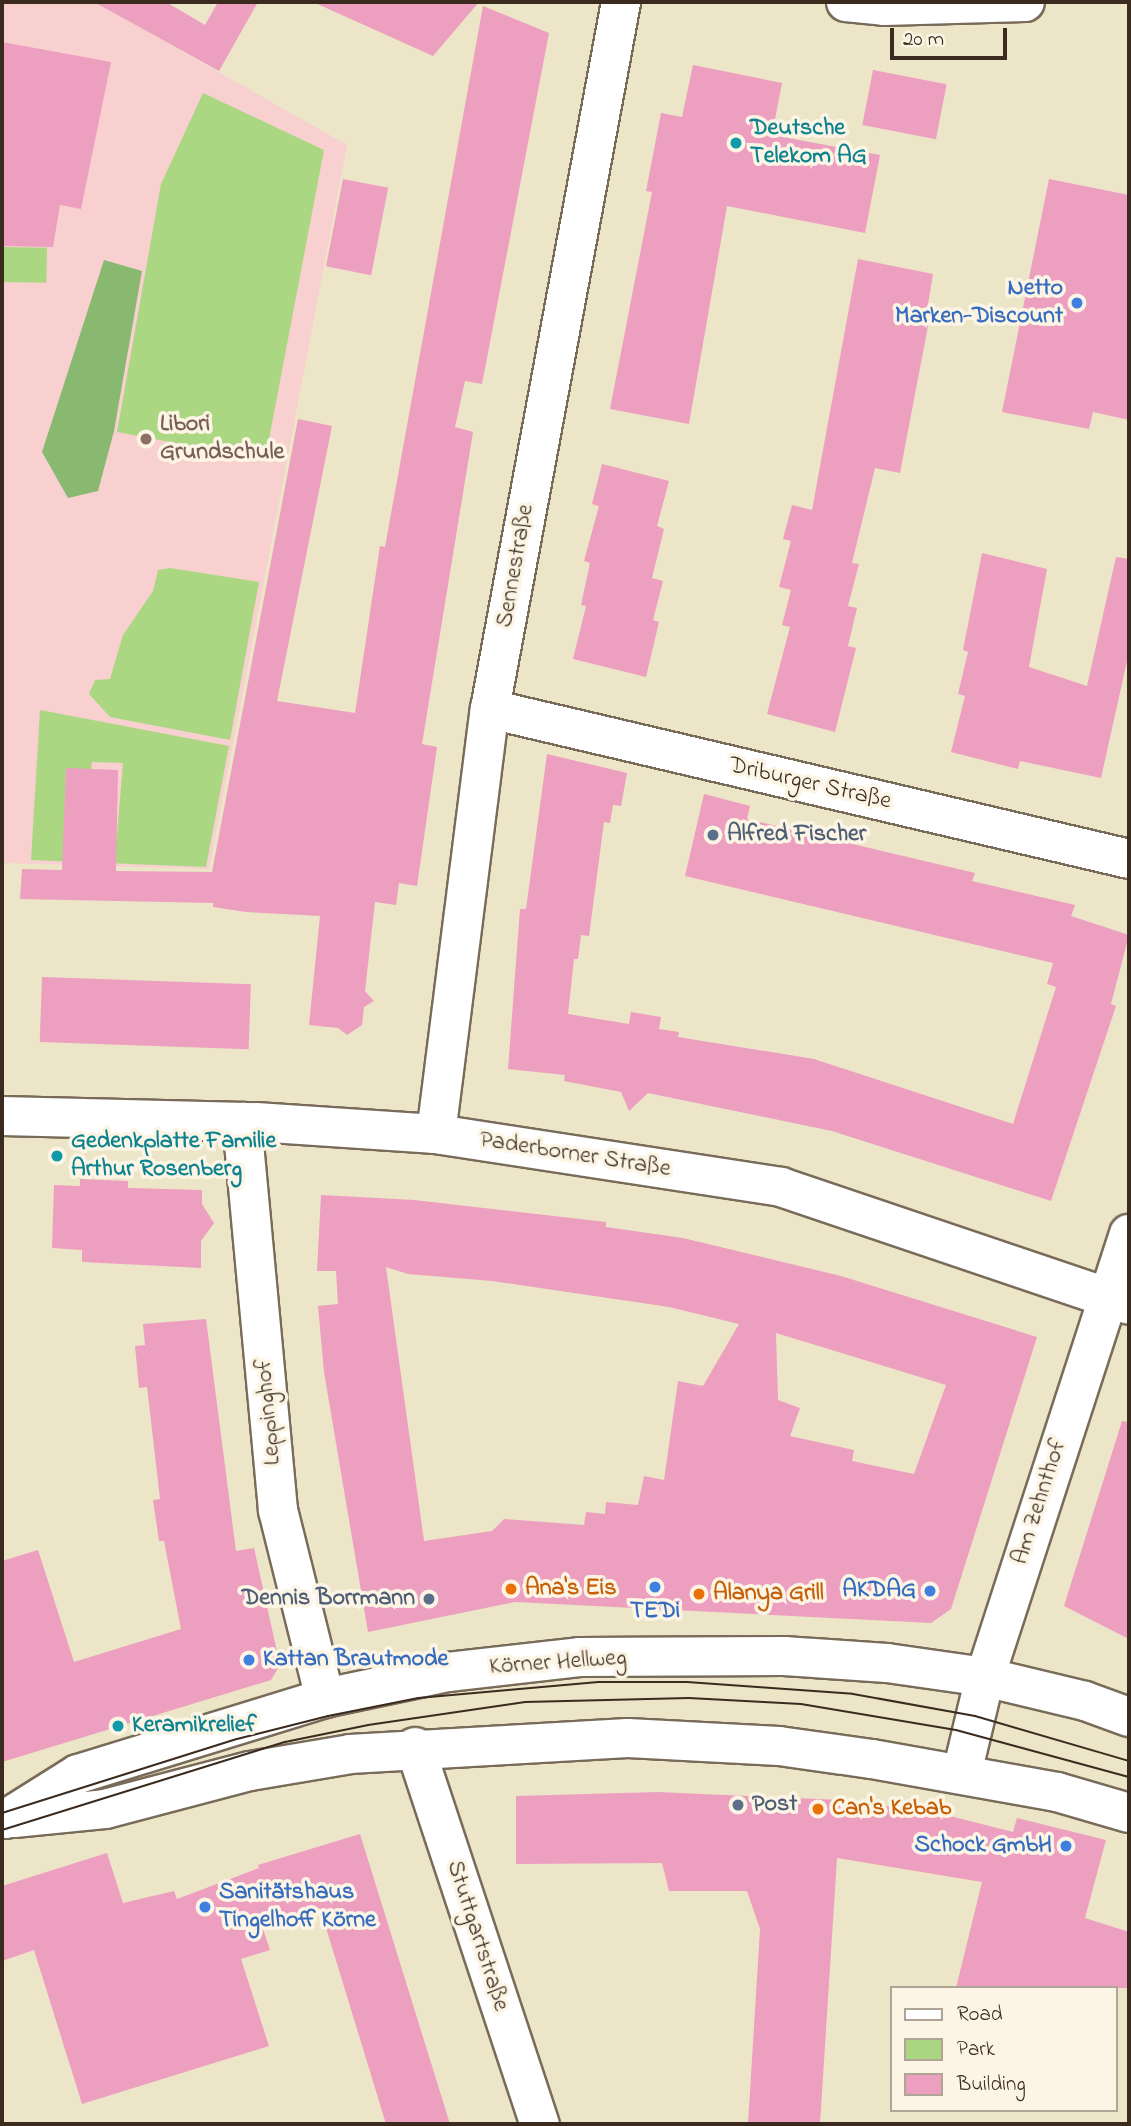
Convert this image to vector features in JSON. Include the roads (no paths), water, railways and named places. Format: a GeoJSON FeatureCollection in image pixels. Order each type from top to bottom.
{"type":"FeatureCollection","features":[{"type":"Feature","properties":{"kind":"street","name":"Sennestraße"},"geometry":{"type":"LineString","coordinates":[[436,1134],[490,709],[621,2]]}},
{"type":"Feature","properties":{"kind":"street"},"geometry":{"type":"LineString","coordinates":[[846,2],[884,6],[1026,2]]}},
{"type":"Feature","properties":{"kind":"street","name":"Driburger Straße"},"geometry":{"type":"LineString","coordinates":[[490,709],[1129,859]]}},
{"type":"Feature","properties":{"kind":"street","name":"Paderborner Straße"},"geometry":{"type":"LineString","coordinates":[[2,1116],[242,1122],[436,1134],[781,1187],[1119,1301]]}},
{"type":"Feature","properties":{"kind":"street","name":"Leppinghof"},"geometry":{"type":"LineString","coordinates":[[242,1122],[278,1510],[325,1698]]}},
{"type":"Feature","properties":{"kind":"street","name":"Am Zehnthof"},"geometry":{"type":"LineString","coordinates":[[962,1773],[985,1677],[1119,1301],[1129,1234]]}},
{"type":"Feature","properties":{"kind":"street","name":"Körner Hellweg"},"geometry":{"type":"LineString","coordinates":[[4,1820],[78,1774],[325,1698],[448,1672],[579,1657],[784,1656],[887,1663],[985,1677],[1086,1701],[1129,1717]]}},
{"type":"Feature","properties":{"kind":"street","name":"Körner Hellweg"},"geometry":{"type":"LineString","coordinates":[[4,1820],[105,1809],[250,1771],[415,1747],[655,1740],[779,1746],[962,1773],[1057,1792],[1129,1813]]}},
{"type":"Feature","properties":{"kind":"street","name":"Stuttgartstraße"},"geometry":{"type":"LineString","coordinates":[[415,1747],[540,2124]]}},
{"type":"Feature","properties":{"kind":"tram line"},"geometry":{"type":"LineString","coordinates":[[2,1813],[237,1739],[328,1716],[418,1698],[598,1682],[687,1682],[853,1694],[975,1716],[1129,1761]]}},
{"type":"Feature","properties":{"kind":"tram line"},"geometry":{"type":"LineString","coordinates":[[2,1830],[285,1742],[368,1725],[525,1702],[689,1698],[801,1704],[956,1730],[1129,1777]]}},
{"type":"Feature","properties":{"kind":"place","name":"Deutsche Telekom AG"},"geometry":{"type":"Point","coordinates":[736,143]}},
{"type":"Feature","properties":{"kind":"place","name":"Netto Marken-Discount"},"geometry":{"type":"Point","coordinates":[1077,303]}},
{"type":"Feature","properties":{"kind":"place","name":"Libori Grundschule"},"geometry":{"type":"Point","coordinates":[146,439]}},
{"type":"Feature","properties":{"kind":"place","name":"Alfred Fischer"},"geometry":{"type":"Point","coordinates":[713,835]}},
{"type":"Feature","properties":{"kind":"place","name":"Gedenkplatte Familie Arthur Rosenberg"},"geometry":{"type":"Point","coordinates":[57,1156]}},
{"type":"Feature","properties":{"kind":"place","name":"TEDi"},"geometry":{"type":"Point","coordinates":[655,1587]}},
{"type":"Feature","properties":{"kind":"place","name":"Ana's Eis"},"geometry":{"type":"Point","coordinates":[511,1589]}},
{"type":"Feature","properties":{"kind":"place","name":"AKDAG"},"geometry":{"type":"Point","coordinates":[930,1591]}},
{"type":"Feature","properties":{"kind":"place","name":"Alanya Grill"},"geometry":{"type":"Point","coordinates":[699,1594]}},
{"type":"Feature","properties":{"kind":"place","name":"Dennis Borrmann"},"geometry":{"type":"Point","coordinates":[429,1599]}},
{"type":"Feature","properties":{"kind":"place","name":"Kattan Brautmode"},"geometry":{"type":"Point","coordinates":[249,1660]}},
{"type":"Feature","properties":{"kind":"place","name":"Keramikrelief"},"geometry":{"type":"Point","coordinates":[118,1726]}},
{"type":"Feature","properties":{"kind":"place","name":"Post"},"geometry":{"type":"Point","coordinates":[738,1805]}},
{"type":"Feature","properties":{"kind":"place","name":"Can's Kebab"},"geometry":{"type":"Point","coordinates":[818,1809]}},
{"type":"Feature","properties":{"kind":"place","name":"Schock GmbH"},"geometry":{"type":"Point","coordinates":[1066,1846]}},
{"type":"Feature","properties":{"kind":"place","name":"Sanitätshaus Tingelhoff Körne"},"geometry":{"type":"Point","coordinates":[205,1907]}}]}
